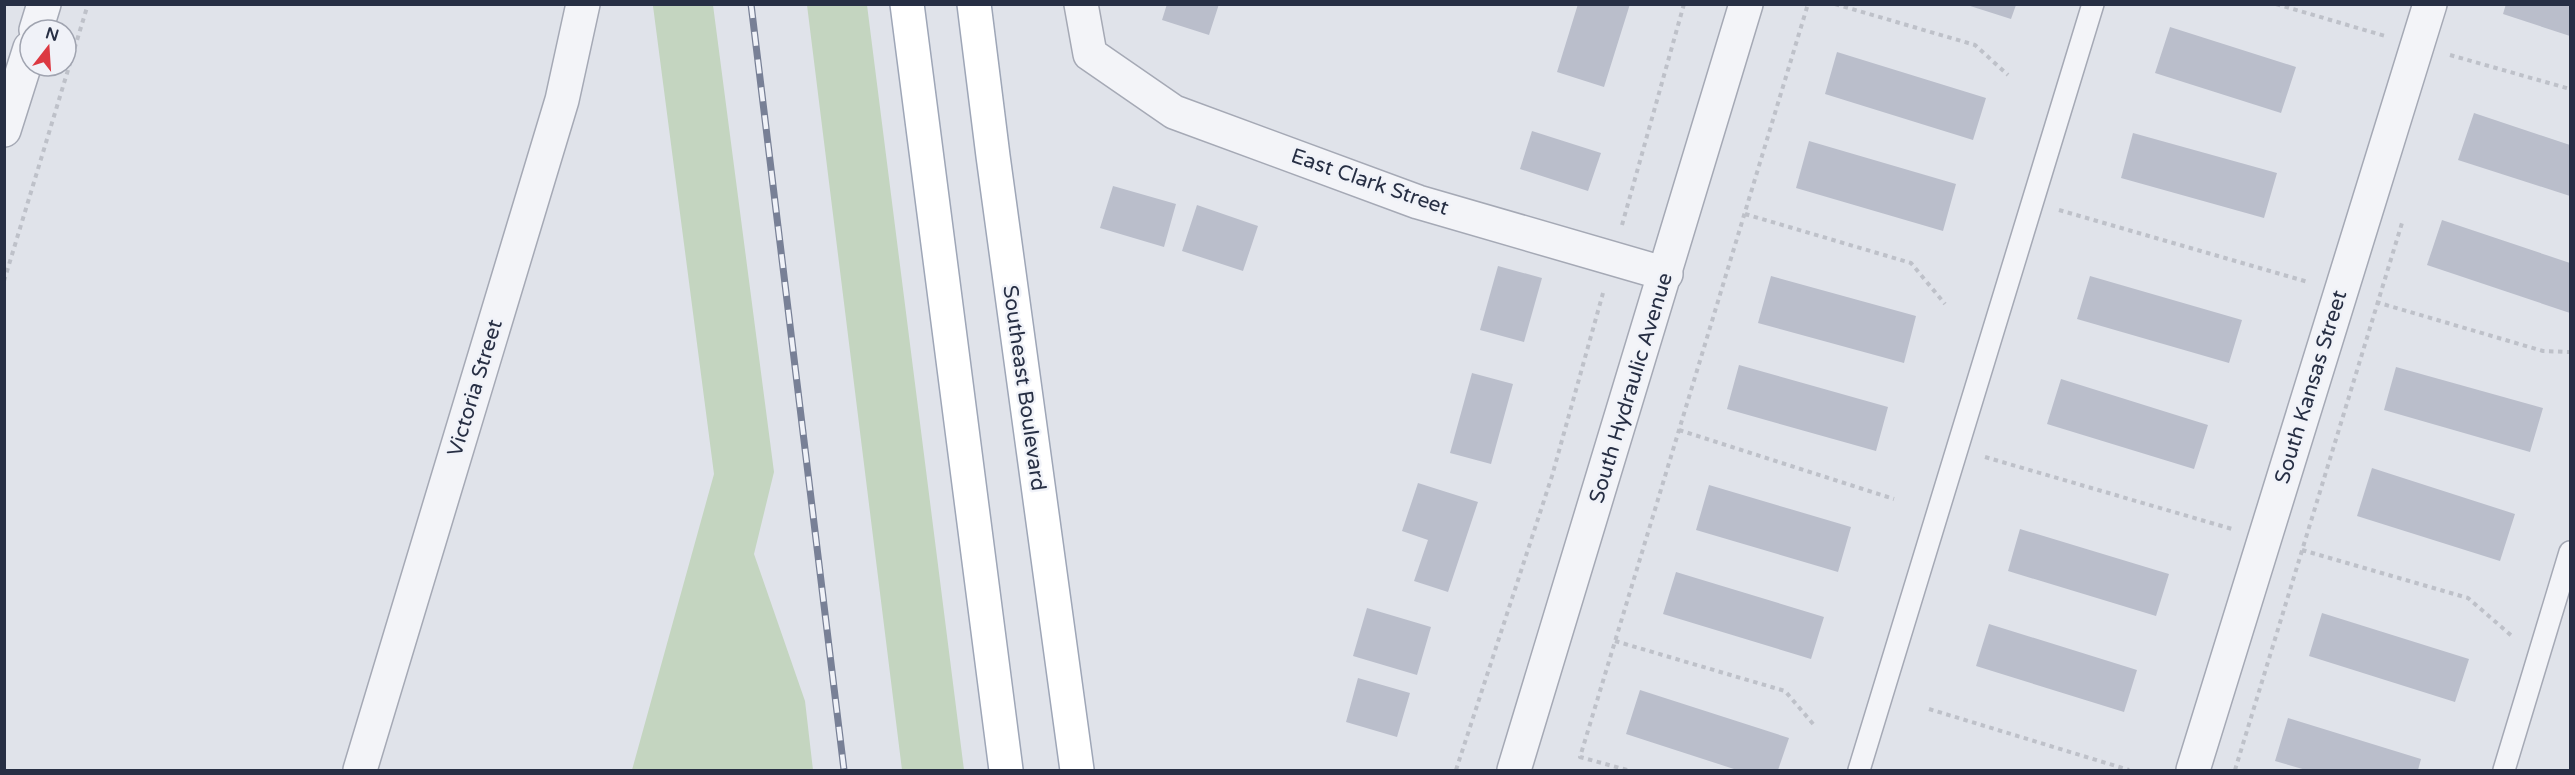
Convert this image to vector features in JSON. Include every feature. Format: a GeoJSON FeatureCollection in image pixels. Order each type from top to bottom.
{"type":"FeatureCollection","features":[{"type":"Feature","properties":{"kind":"main road"},"geometry":{"type":"LineString","coordinates":[[907,4],[1006,771]]}},
{"type":"Feature","properties":{"kind":"main road","name":"Southeast Boulevard"},"geometry":{"type":"LineString","coordinates":[[974,4],[1077,771]]}},
{"type":"Feature","properties":{"kind":"street","name":"Victoria Street"},"geometry":{"type":"LineString","coordinates":[[360,771],[562,100],[583,4]]}},
{"type":"Feature","properties":{"kind":"street","name":"East Clark Street"},"geometry":{"type":"LineString","coordinates":[[1081,4],[1090,54],[1174,112],[1418,202],[1666,274]]}},
{"type":"Feature","properties":{"kind":"street","name":"South Hydraulic Avenue"},"geometry":{"type":"LineString","coordinates":[[1514,771],[1746,4]]}},
{"type":"Feature","properties":{"kind":"street","name":"South Kansas Street"},"geometry":{"type":"LineString","coordinates":[[2193,771],[2430,4]]}},
{"type":"Feature","properties":{"kind":"street"},"geometry":{"type":"LineString","coordinates":[[4,130],[20,78]]}},
{"type":"Feature","properties":{"kind":"lane"},"geometry":{"type":"LineString","coordinates":[[1859,771],[2092,4]]}},
{"type":"Feature","properties":{"kind":"lane"},"geometry":{"type":"LineString","coordinates":[[2504,771],[2571,552]]}},
{"type":"Feature","properties":{"kind":"path"},"geometry":{"type":"LineString","coordinates":[[4,281],[88,4]]}},
{"type":"Feature","properties":{"kind":"path"},"geometry":{"type":"LineString","coordinates":[[1455,771],[1552,476],[1684,4]]}},
{"type":"Feature","properties":{"kind":"path"},"geometry":{"type":"LineString","coordinates":[[1627,771],[1580,757],[1808,4]]}},
{"type":"Feature","properties":{"kind":"path"},"geometry":{"type":"LineString","coordinates":[[1835,4],[1975,45],[2008,75]]}},
{"type":"Feature","properties":{"kind":"path"},"geometry":{"type":"LineString","coordinates":[[2450,67],[2457,45]]}},
{"type":"Feature","properties":{"kind":"path"},"geometry":{"type":"LineString","coordinates":[[2235,771],[2406,213]]}},
{"type":"Feature","properties":{"kind":"path"},"geometry":{"type":"LineString","coordinates":[[1745,214],[1911,263],[1945,304]]}},
{"type":"Feature","properties":{"kind":"path"},"geometry":{"type":"LineString","coordinates":[[1679,430],[1894,499]]}},
{"type":"Feature","properties":{"kind":"path"},"geometry":{"type":"LineString","coordinates":[[1615,641],[1785,691],[1814,725]]}},
{"type":"Feature","properties":{"kind":"path"},"geometry":{"type":"LineString","coordinates":[[1929,709],[2129,771]]}},
{"type":"Feature","properties":{"kind":"green space"},"geometry":{"type":"Polygon","coordinates":[[[647,5],[713,5],[774,472],[754,554],[805,701],[813,770],[632,770],[714,474],[653,6],[647,5]]]}},
{"type":"Feature","properties":{"kind":"green space"},"geometry":{"type":"Polygon","coordinates":[[[807,5],[867,5],[964,770],[902,770],[807,5]]]}},
{"type":"Feature","properties":{"kind":"building"},"geometry":{"type":"Polygon","coordinates":[[[1167,4],[1219,4],[1209,35],[1162,20],[1167,4]]]}},
{"type":"Feature","properties":{"kind":"building"},"geometry":{"type":"Polygon","coordinates":[[[1578,4],[1630,4],[1604,87],[1557,72],[1578,4]]]}},
{"type":"Feature","properties":{"kind":"building"},"geometry":{"type":"Polygon","coordinates":[[[2506,4],[2570,4],[2570,36],[2503,14],[2506,4]]]}},
{"type":"Feature","properties":{"kind":"building"},"geometry":{"type":"Polygon","coordinates":[[[1967,5],[2016,5],[2011,19],[1967,5]]]}},
{"type":"Feature","properties":{"kind":"building"},"geometry":{"type":"Polygon","coordinates":[[[2170,27],[2296,67],[2281,113],[2155,73],[2170,27]]]}},
{"type":"Feature","properties":{"kind":"building"},"geometry":{"type":"Polygon","coordinates":[[[1837,52],[1986,98],[1973,140],[1825,94],[1837,52]]]}},
{"type":"Feature","properties":{"kind":"building"},"geometry":{"type":"Polygon","coordinates":[[[2474,113],[2570,145],[2570,196],[2458,160],[2474,113]]]}},
{"type":"Feature","properties":{"kind":"building"},"geometry":{"type":"Polygon","coordinates":[[[1532,131],[1601,153],[1588,191],[1520,169],[1532,131]]]}},
{"type":"Feature","properties":{"kind":"building"},"geometry":{"type":"Polygon","coordinates":[[[2133,133],[2277,173],[2264,218],[2121,178],[2133,133]]]}},
{"type":"Feature","properties":{"kind":"building"},"geometry":{"type":"Polygon","coordinates":[[[1809,141],[1956,184],[1943,231],[1796,188],[1809,141]]]}},
{"type":"Feature","properties":{"kind":"building"},"geometry":{"type":"Polygon","coordinates":[[[1113,186],[1176,204],[1164,247],[1100,228],[1113,186]]]}},
{"type":"Feature","properties":{"kind":"building"},"geometry":{"type":"Polygon","coordinates":[[[1197,205],[1258,226],[1243,271],[1182,251],[1197,205]]]}},
{"type":"Feature","properties":{"kind":"building"},"geometry":{"type":"Polygon","coordinates":[[[2442,220],[2570,263],[2570,313],[2427,265],[2442,220]]]}},
{"type":"Feature","properties":{"kind":"building"},"geometry":{"type":"Polygon","coordinates":[[[1498,266],[1542,278],[1524,342],[1480,330],[1498,266]]]}},
{"type":"Feature","properties":{"kind":"building"},"geometry":{"type":"Polygon","coordinates":[[[1771,276],[1916,316],[1904,363],[1758,323],[1771,276]]]}},
{"type":"Feature","properties":{"kind":"building"},"geometry":{"type":"Polygon","coordinates":[[[2090,276],[2242,320],[2229,363],[2077,319],[2090,276]]]}},
{"type":"Feature","properties":{"kind":"building"},"geometry":{"type":"Polygon","coordinates":[[[1739,365],[1888,407],[1876,451],[1727,409],[1739,365]]]}},
{"type":"Feature","properties":{"kind":"building"},"geometry":{"type":"Polygon","coordinates":[[[2396,367],[2543,408],[2530,452],[2384,410],[2396,367]]]}},
{"type":"Feature","properties":{"kind":"building"},"geometry":{"type":"Polygon","coordinates":[[[1472,373],[1513,384],[1491,464],[1450,453],[1472,373]]]}},
{"type":"Feature","properties":{"kind":"building"},"geometry":{"type":"Polygon","coordinates":[[[2061,379],[2208,425],[2194,469],[2047,424],[2061,379]]]}},
{"type":"Feature","properties":{"kind":"building"},"geometry":{"type":"Polygon","coordinates":[[[2372,468],[2515,514],[2500,561],[2357,516],[2372,468]]]}},
{"type":"Feature","properties":{"kind":"building"},"geometry":{"type":"Polygon","coordinates":[[[1418,483],[1478,502],[1448,592],[1414,581],[1428,540],[1402,531],[1418,483]]]}},
{"type":"Feature","properties":{"kind":"building"},"geometry":{"type":"Polygon","coordinates":[[[1709,485],[1851,527],[1838,572],[1696,530],[1709,485]]]}},
{"type":"Feature","properties":{"kind":"building"},"geometry":{"type":"Polygon","coordinates":[[[2020,529],[2169,574],[2156,616],[2008,571],[2020,529]]]}},
{"type":"Feature","properties":{"kind":"building"},"geometry":{"type":"Polygon","coordinates":[[[1676,572],[1824,617],[1811,659],[1663,614],[1676,572]]]}},
{"type":"Feature","properties":{"kind":"building"},"geometry":{"type":"Polygon","coordinates":[[[1367,608],[1431,627],[1417,675],[1353,656],[1367,608]]]}},
{"type":"Feature","properties":{"kind":"building"},"geometry":{"type":"Polygon","coordinates":[[[2322,613],[2469,659],[2455,702],[2309,656],[2322,613]]]}},
{"type":"Feature","properties":{"kind":"building"},"geometry":{"type":"Polygon","coordinates":[[[1989,624],[2137,670],[2124,712],[1976,666],[1989,624]]]}},
{"type":"Feature","properties":{"kind":"building"},"geometry":{"type":"Polygon","coordinates":[[[1358,678],[1410,693],[1397,737],[1346,722],[1358,678]]]}},
{"type":"Feature","properties":{"kind":"building"},"geometry":{"type":"Polygon","coordinates":[[[1640,690],[1789,738],[1778,770],[1737,770],[1626,734],[1640,690]]]}},
{"type":"Feature","properties":{"kind":"building"},"geometry":{"type":"Polygon","coordinates":[[[2288,718],[2421,759],[2418,770],[2306,770],[2275,761],[2288,718]]]}},
{"type":"Feature","properties":{"kind":"railway"},"geometry":{"type":"LineString","coordinates":[[751,4],[844,770]]}}]}
